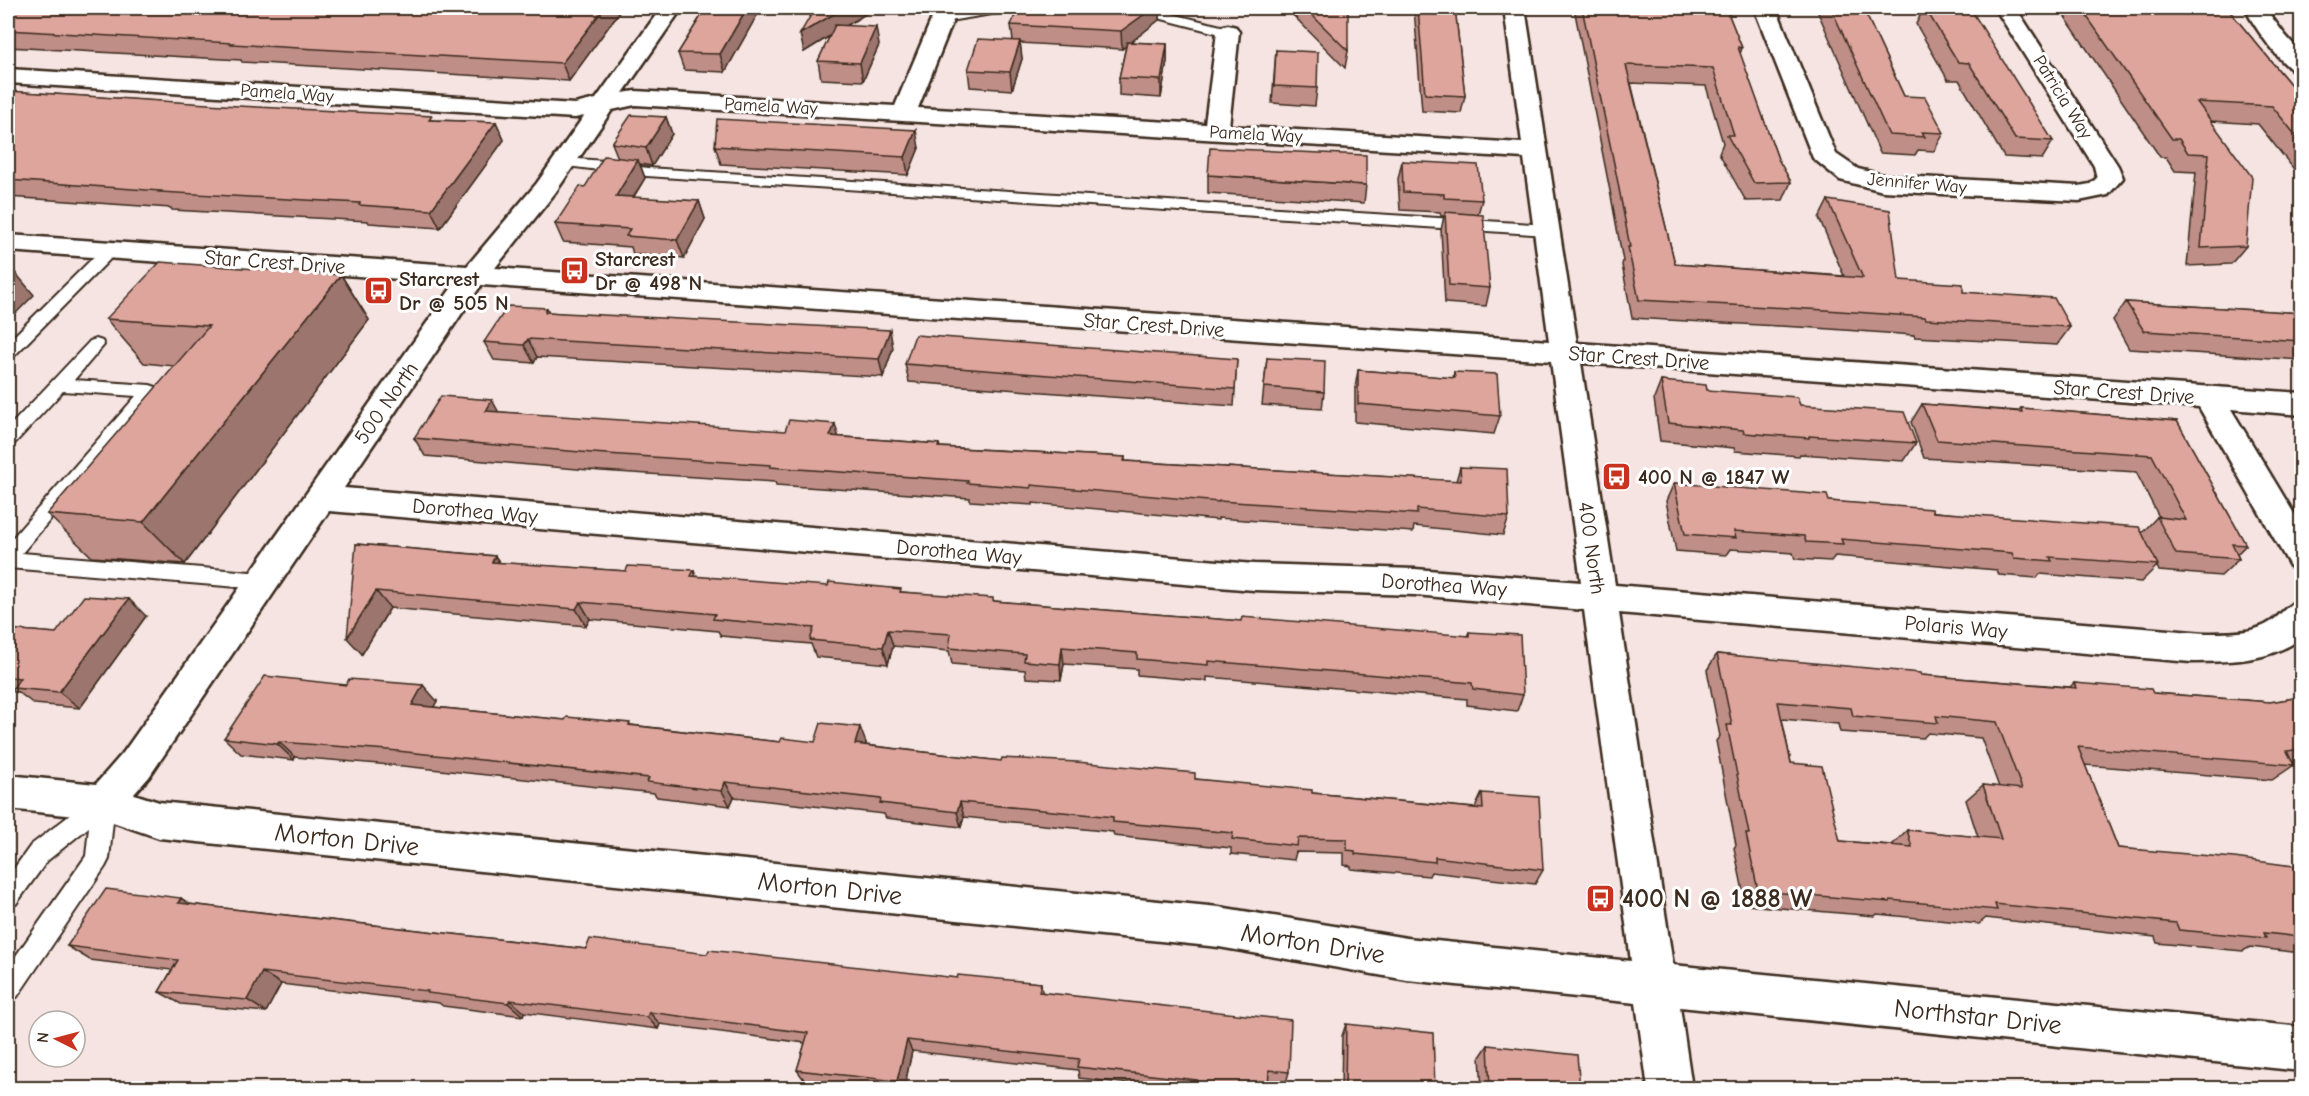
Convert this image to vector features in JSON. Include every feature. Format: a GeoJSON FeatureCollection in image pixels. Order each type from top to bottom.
{"type":"FeatureCollection","features":[{"type":"Feature","properties":{"kind":"street","name":"500 North"},"geometry":{"type":"LineString","coordinates":[[104,802],[136,765],[474,277],[546,189],[672,8]]}},
{"type":"Feature","properties":{"kind":"street","name":"400 North"},"geometry":{"type":"LineString","coordinates":[[1515,8],[1670,1089]]}},
{"type":"Feature","properties":{"kind":"street","name":"Jennifer Way"},"geometry":{"type":"LineString","coordinates":[[1765,8],[1820,151],[1839,170],[1883,183],[2073,193],[2090,193],[2103,188]]}},
{"type":"Feature","properties":{"kind":"street","name":"Patricia Way"},"geometry":{"type":"LineString","coordinates":[[2006,8],[2106,166],[2110,178],[2103,188]]}},
{"type":"Feature","properties":{"kind":"street"},"geometry":{"type":"LineString","coordinates":[[2255,8],[2277,40],[2301,68]]}},
{"type":"Feature","properties":{"kind":"street"},"geometry":{"type":"LineString","coordinates":[[904,114],[944,18]]}},
{"type":"Feature","properties":{"kind":"street"},"geometry":{"type":"LineString","coordinates":[[1216,132],[1228,32]]}},
{"type":"Feature","properties":{"kind":"street"},"geometry":{"type":"LineString","coordinates":[[2277,40],[2301,42]]}},
{"type":"Feature","properties":{"kind":"street","name":"Pamela Way"},"geometry":{"type":"LineString","coordinates":[[8,76],[575,111],[636,98],[1535,151]]}},
{"type":"Feature","properties":{"kind":"street","name":"Star Crest Drive"},"geometry":{"type":"LineString","coordinates":[[8,243],[2301,404]]}},
{"type":"Feature","properties":{"kind":"street"},"geometry":{"type":"LineString","coordinates":[[2209,398],[2301,557]]}},
{"type":"Feature","properties":{"kind":"street","name":"Dorothea Way"},"geometry":{"type":"LineString","coordinates":[[320,498],[1243,576],[1415,582],[1599,597]]}},
{"type":"Feature","properties":{"kind":"street","name":"Polaris Way"},"geometry":{"type":"LineString","coordinates":[[1599,597],[2220,648],[2268,640],[2286,629],[2301,612]]}},
{"type":"Feature","properties":{"kind":"street","name":"Morton Drive"},"geometry":{"type":"LineString","coordinates":[[8,792],[104,802],[159,820],[1219,927],[1407,959],[1654,982]]}},
{"type":"Feature","properties":{"kind":"street","name":"Northstar Drive"},"geometry":{"type":"LineString","coordinates":[[1654,982],[2301,1049]]}},
{"type":"Feature","properties":{"kind":"lane"},"geometry":{"type":"LineString","coordinates":[[944,18],[1004,8]]}},
{"type":"Feature","properties":{"kind":"lane"},"geometry":{"type":"LineString","coordinates":[[1135,8],[1228,32]]}},
{"type":"Feature","properties":{"kind":"lane"},"geometry":{"type":"LineString","coordinates":[[564,162],[605,165],[646,172],[1547,230]]}},
{"type":"Feature","properties":{"kind":"lane"},"geometry":{"type":"LineString","coordinates":[[8,352],[110,250]]}},
{"type":"Feature","properties":{"kind":"lane"},"geometry":{"type":"LineString","coordinates":[[8,439],[96,345]]}},
{"type":"Feature","properties":{"kind":"lane"},"geometry":{"type":"LineString","coordinates":[[8,558],[150,391],[59,385]]}},
{"type":"Feature","properties":{"kind":"lane"},"geometry":{"type":"LineString","coordinates":[[8,558],[262,581]]}},
{"type":"Feature","properties":{"kind":"lane"},"geometry":{"type":"LineString","coordinates":[[8,896],[39,853],[104,802]]}},
{"type":"Feature","properties":{"kind":"lane"},"geometry":{"type":"LineString","coordinates":[[8,988],[96,859],[104,802]]}},
{"type":"Feature","properties":{"kind":"building"},"geometry":{"type":"Polygon","coordinates":[[[8,8],[604,8],[562,63],[8,30],[8,8]]]}},
{"type":"Feature","properties":{"kind":"building"},"geometry":{"type":"Polygon","coordinates":[[[706,8],[747,8],[720,54],[678,53],[706,8]]]}},
{"type":"Feature","properties":{"kind":"building"},"geometry":{"type":"Polygon","coordinates":[[[815,8],[844,8],[800,34],[815,8]]]}},
{"type":"Feature","properties":{"kind":"building"},"geometry":{"type":"Polygon","coordinates":[[[1018,8],[1153,8],[1121,31],[1011,25],[1018,8]]]}},
{"type":"Feature","properties":{"kind":"building"},"geometry":{"type":"Polygon","coordinates":[[[1305,8],[1343,8],[1348,12],[1348,51],[1305,8]]]}},
{"type":"Feature","properties":{"kind":"building"},"geometry":{"type":"Polygon","coordinates":[[[1418,8],[1455,8],[1465,96],[1425,94],[1418,8]]]}},
{"type":"Feature","properties":{"kind":"building"},"geometry":{"type":"Polygon","coordinates":[[[1582,8],[1726,8],[1742,48],[1738,47],[1778,159],[1791,182],[1754,183],[1727,135],[1734,135],[1713,68],[1626,65],[1675,264],[1863,278],[1828,200],[1890,210],[1899,280],[1963,284],[1963,292],[2054,298],[2070,327],[1639,300],[1582,8]]]}},
{"type":"Feature","properties":{"kind":"building"},"geometry":{"type":"Polygon","coordinates":[[[1831,8],[1863,8],[1904,96],[1925,97],[1944,133],[1922,132],[1925,137],[1889,135],[1831,8]]]}},
{"type":"Feature","properties":{"kind":"building"},"geometry":{"type":"Polygon","coordinates":[[[1925,8],[1970,8],[2053,141],[2015,139],[1969,63],[1958,62],[1925,8]]]}},
{"type":"Feature","properties":{"kind":"building"},"geometry":{"type":"Polygon","coordinates":[[[2081,8],[2227,8],[2301,97],[2301,142],[2272,106],[2197,102],[2252,177],[2246,246],[2201,248],[2209,154],[2188,153],[2179,139],[2172,139],[2081,8]]]}},
{"type":"Feature","properties":{"kind":"building"},"geometry":{"type":"Polygon","coordinates":[[[835,25],[876,27],[860,63],[818,61],[835,25]]]}},
{"type":"Feature","properties":{"kind":"building"},"geometry":{"type":"Polygon","coordinates":[[[978,39],[1020,41],[1010,72],[968,70],[978,39]]]}},
{"type":"Feature","properties":{"kind":"building"},"geometry":{"type":"Polygon","coordinates":[[[1127,42],[1167,44],[1161,80],[1119,78],[1127,42]]]}},
{"type":"Feature","properties":{"kind":"building"},"geometry":{"type":"Polygon","coordinates":[[[1276,50],[1318,52],[1317,88],[1274,86],[1276,50]]]}},
{"type":"Feature","properties":{"kind":"building"},"geometry":{"type":"Polygon","coordinates":[[[8,91],[432,116],[429,120],[496,122],[431,210],[359,205],[360,203],[159,192],[161,191],[8,180],[8,91]]]}},
{"type":"Feature","properties":{"kind":"building"},"geometry":{"type":"Polygon","coordinates":[[[631,115],[666,117],[646,148],[612,143],[631,115]]]}},
{"type":"Feature","properties":{"kind":"building"},"geometry":{"type":"Polygon","coordinates":[[[717,119],[916,130],[905,157],[715,146],[717,119]]]}},
{"type":"Feature","properties":{"kind":"building"},"geometry":{"type":"Polygon","coordinates":[[[1210,148],[1366,155],[1366,185],[1208,175],[1210,148]]]}},
{"type":"Feature","properties":{"kind":"building"},"geometry":{"type":"Polygon","coordinates":[[[604,156],[638,160],[616,196],[699,201],[677,240],[626,236],[630,229],[555,224],[580,186],[585,187],[604,156]]]}},
{"type":"Feature","properties":{"kind":"building"},"geometry":{"type":"Polygon","coordinates":[[[1402,161],[1478,165],[1482,200],[1444,198],[1444,194],[1403,192],[1402,161]]]}},
{"type":"Feature","properties":{"kind":"building"},"geometry":{"type":"Polygon","coordinates":[[[1445,212],[1483,215],[1490,288],[1449,285],[1445,212]]]}},
{"type":"Feature","properties":{"kind":"building"},"geometry":{"type":"Polygon","coordinates":[[[160,262],[341,275],[143,522],[47,514],[209,326],[106,319],[160,262]]]}},
{"type":"Feature","properties":{"kind":"building"},"geometry":{"type":"Polygon","coordinates":[[[2126,302],[2301,313],[2301,341],[2144,331],[2126,302]]]}},
{"type":"Feature","properties":{"kind":"building"},"geometry":{"type":"Polygon","coordinates":[[[508,306],[547,308],[545,312],[890,330],[879,359],[528,339],[524,345],[484,342],[508,306]]]}},
{"type":"Feature","properties":{"kind":"building"},"geometry":{"type":"Polygon","coordinates":[[[915,335],[1237,359],[1235,389],[905,364],[915,335]]]}},
{"type":"Feature","properties":{"kind":"building"},"geometry":{"type":"Polygon","coordinates":[[[1267,358],[1325,361],[1324,392],[1264,387],[1267,358]]]}},
{"type":"Feature","properties":{"kind":"building"},"geometry":{"type":"Polygon","coordinates":[[[1358,370],[1455,378],[1454,372],[1497,374],[1500,416],[1358,404],[1358,370]]]}},
{"type":"Feature","properties":{"kind":"building"},"geometry":{"type":"Polygon","coordinates":[[[1661,381],[1706,385],[1707,390],[1797,397],[1800,405],[1904,412],[1916,443],[1744,433],[1743,430],[1668,423],[1661,381]]]}},
{"type":"Feature","properties":{"kind":"building"},"geometry":{"type":"Polygon","coordinates":[[[441,396],[492,400],[486,411],[785,431],[789,420],[835,424],[830,436],[939,444],[938,447],[1125,457],[1124,461],[1461,481],[1460,467],[1507,469],[1509,517],[1417,509],[1417,514],[1219,502],[1031,485],[1031,488],[967,483],[968,481],[770,467],[771,465],[414,438],[441,396]]]}},
{"type":"Feature","properties":{"kind":"building"},"geometry":{"type":"Polygon","coordinates":[[[1922,404],[2022,412],[2021,408],[2177,421],[2246,545],[2232,544],[2239,559],[2176,554],[2157,517],[2186,520],[2152,455],[1937,440],[1922,404]]]}},
{"type":"Feature","properties":{"kind":"building"},"geometry":{"type":"Polygon","coordinates":[[[1674,483],[1827,495],[1829,501],[1932,509],[1933,512],[2139,527],[2158,565],[2050,557],[2052,561],[2014,558],[2012,553],[1841,539],[1843,544],[1806,542],[1804,536],[1734,531],[1736,538],[1685,534],[1674,483]]]}},
{"type":"Feature","properties":{"kind":"building"},"geometry":{"type":"Polygon","coordinates":[[[356,544],[495,556],[492,562],[626,571],[628,566],[694,570],[691,576],[828,586],[829,582],[901,589],[900,592],[993,598],[993,601],[1241,621],[1242,617],[1469,636],[1469,632],[1520,635],[1523,695],[1473,689],[1472,683],[1208,661],[1208,665],[1137,659],[1137,653],[1062,647],[1060,664],[1024,661],[1025,654],[949,648],[951,634],[888,630],[883,647],[810,640],[814,628],[713,619],[715,614],[580,602],[576,609],[376,591],[347,638],[356,544]]]}},
{"type":"Feature","properties":{"kind":"building"},"geometry":{"type":"Polygon","coordinates":[[[84,596],[129,599],[59,692],[13,688],[20,678],[8,677],[8,629],[56,633],[84,596]]]}},
{"type":"Feature","properties":{"kind":"building"},"geometry":{"type":"Polygon","coordinates":[[[1717,654],[2076,688],[2074,683],[2151,689],[2153,693],[2270,702],[2301,697],[2301,749],[2287,751],[2294,765],[2078,747],[2118,848],[2234,858],[2301,867],[2301,937],[2264,933],[2266,938],[2179,930],[2176,923],[1995,904],[1997,910],[1758,891],[1727,725],[1732,725],[1717,654]],[[1778,702],[1791,763],[1822,766],[1840,841],[1912,847],[1907,830],[2001,839],[1983,785],[2022,789],[1997,722],[1936,716],[1938,723],[1853,716],[1851,708],[1778,702]]]}},
{"type":"Feature","properties":{"kind":"building"},"geometry":{"type":"Polygon","coordinates":[[[265,676],[346,685],[349,679],[423,685],[412,705],[565,720],[567,717],[630,723],[629,725],[780,742],[782,738],[815,742],[821,723],[860,727],[855,744],[1001,761],[1002,758],[1077,762],[1195,773],[1195,779],[1312,790],[1312,793],[1483,809],[1482,793],[1539,797],[1543,870],[1435,857],[1435,862],[1355,854],[1355,851],[1347,850],[1347,839],[1298,838],[1297,846],[1232,839],[1233,833],[1113,822],[1113,817],[960,802],[957,812],[880,803],[881,799],[725,782],[722,791],[647,782],[649,778],[388,750],[279,742],[277,744],[224,738],[265,676]]]}},
{"type":"Feature","properties":{"kind":"building"},"geometry":{"type":"Polygon","coordinates":[[[106,889],[181,898],[178,903],[586,949],[590,939],[707,954],[709,950],[957,978],[958,975],[1041,983],[1039,992],[1291,1020],[1289,1072],[1269,1070],[1268,1089],[1196,1089],[1197,1080],[1077,1067],[1079,1059],[907,1040],[897,1081],[797,1070],[808,1033],[649,1012],[647,1017],[510,1000],[508,1003],[427,993],[428,991],[262,972],[247,1000],[159,992],[178,960],[67,946],[106,889]]]}},
{"type":"Feature","properties":{"kind":"building"},"geometry":{"type":"Polygon","coordinates":[[[1346,1024],[1433,1033],[1435,1089],[1345,1089],[1346,1024]]]}},
{"type":"Feature","properties":{"kind":"building"},"geometry":{"type":"Polygon","coordinates":[[[1488,1045],[1577,1055],[1580,1089],[1490,1089],[1488,1045]]]}},
{"type":"Feature","properties":{"kind":"building"},"geometry":{"type":"Polygon","coordinates":[[[1799,1081],[1860,1089],[1801,1089],[1799,1081]]]}},
{"type":"Feature","properties":{"kind":"place","name":"Starcrest Dr @ 498 N"},"geometry":{"type":"Point","coordinates":[574,271]}},
{"type":"Feature","properties":{"kind":"place","name":"Starcrest Dr @ 505 N"},"geometry":{"type":"Point","coordinates":[378,291]}},
{"type":"Feature","properties":{"kind":"place","name":"400 N @ 1847 W"},"geometry":{"type":"Point","coordinates":[1617,477]}},
{"type":"Feature","properties":{"kind":"place","name":"400 N @ 1888 W"},"geometry":{"type":"Point","coordinates":[1601,898]}}]}
